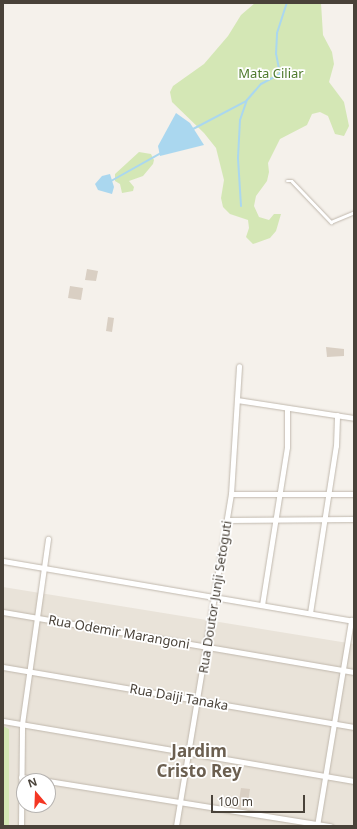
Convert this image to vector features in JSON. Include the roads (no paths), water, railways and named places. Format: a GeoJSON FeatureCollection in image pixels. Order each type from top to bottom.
{"type":"FeatureCollection","features":[{"type":"Feature","properties":{"kind":"street","name":"Rua Doutor Junji Setoguti"},"geometry":{"type":"LineString","coordinates":[[176,826],[207,647],[231,494],[239,366]]}},
{"type":"Feature","properties":{"kind":"street"},"geometry":{"type":"LineString","coordinates":[[237,400],[354,418]]}},
{"type":"Feature","properties":{"kind":"street"},"geometry":{"type":"LineString","coordinates":[[262,606],[277,520],[287,447],[287,408]]}},
{"type":"Feature","properties":{"kind":"street"},"geometry":{"type":"LineString","coordinates":[[310,613],[336,446],[337,415]]}},
{"type":"Feature","properties":{"kind":"street"},"geometry":{"type":"LineString","coordinates":[[231,494],[354,494]]}},
{"type":"Feature","properties":{"kind":"street"},"geometry":{"type":"LineString","coordinates":[[227,520],[354,519]]}},
{"type":"Feature","properties":{"kind":"street"},"geometry":{"type":"LineString","coordinates":[[21,773],[22,724],[48,539]]}},
{"type":"Feature","properties":{"kind":"street"},"geometry":{"type":"LineString","coordinates":[[3,561],[353,621],[318,825]]}},
{"type":"Feature","properties":{"kind":"street","name":"Rua Odemir Marangoni"},"geometry":{"type":"LineString","coordinates":[[3,612],[354,672]]}},
{"type":"Feature","properties":{"kind":"street","name":"Rua Daiji Tanaka"},"geometry":{"type":"LineString","coordinates":[[3,667],[354,727]]}},
{"type":"Feature","properties":{"kind":"street"},"geometry":{"type":"LineString","coordinates":[[3,721],[354,781]]}},
{"type":"Feature","properties":{"kind":"street"},"geometry":{"type":"LineString","coordinates":[[56,782],[330,826]]}},
{"type":"Feature","properties":{"kind":"street"},"geometry":{"type":"LineString","coordinates":[[21,813],[21,826]]}},
{"type":"Feature","properties":{"kind":"lane"},"geometry":{"type":"LineString","coordinates":[[287,181],[292,181],[331,222],[354,212]]}},
{"type":"Feature","properties":{"kind":"water"},"geometry":{"type":"Polygon","coordinates":[[[176,113],[190,123],[204,145],[160,156],[158,146],[176,113]]]}},
{"type":"Feature","properties":{"kind":"water"},"geometry":{"type":"Polygon","coordinates":[[[110,174],[114,187],[112,194],[98,190],[95,184],[102,176],[110,174]]]}},
{"type":"Feature","properties":{"kind":"waterway"},"geometry":{"type":"LineString","coordinates":[[241,206],[238,158],[240,120],[247,100],[261,84],[280,74],[276,54],[277,33],[287,3]]}},
{"type":"Feature","properties":{"kind":"waterway"},"geometry":{"type":"LineString","coordinates":[[193,129],[246,101]]}},
{"type":"Feature","properties":{"kind":"waterway"},"geometry":{"type":"LineString","coordinates":[[111,181],[161,153]]}},
{"type":"Feature","properties":{"kind":"district","name":"Jardim Cristo Rey"},"geometry":{"type":"Point","coordinates":[199,761]}},
{"type":"Feature","properties":{"kind":"park label","name":"Mata Ciliar"},"geometry":{"type":"Point","coordinates":[271,73]}}]}
